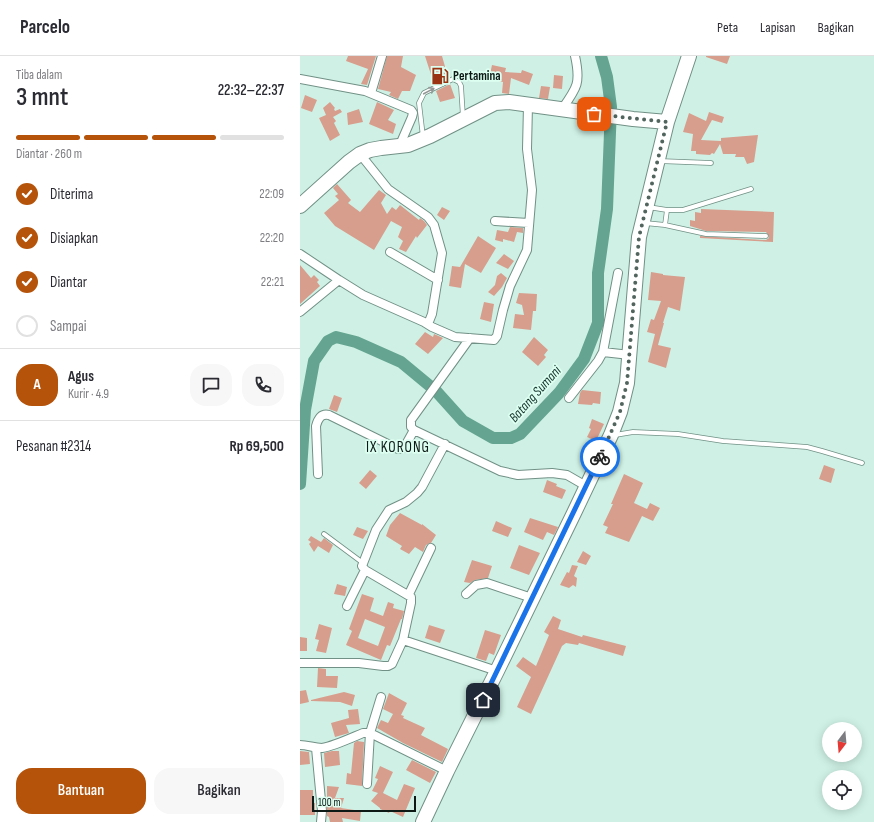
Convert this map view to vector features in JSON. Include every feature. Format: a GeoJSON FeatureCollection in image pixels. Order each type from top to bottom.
{"type":"FeatureCollection","features":[{"type":"Feature","properties":{"kind":"highway"},"geometry":{"type":"LineString","coordinates":[[423,822],[611,435],[621,408],[627,383],[638,247],[642,223],[667,122],[689,56]]}},
{"type":"Feature","properties":{"kind":"highway"},"geometry":{"type":"LineString","coordinates":[[300,206],[360,154],[375,149],[408,145],[424,139],[495,103],[509,102],[633,119],[667,122]]}},
{"type":"Feature","properties":{"kind":"street"},"geometry":{"type":"LineString","coordinates":[[371,93],[382,56]]}},
{"type":"Feature","properties":{"kind":"street"},"geometry":{"type":"LineString","coordinates":[[562,109],[573,94],[578,80],[575,56]]}},
{"type":"Feature","properties":{"kind":"street"},"geometry":{"type":"LineString","coordinates":[[300,79],[371,93],[406,107],[413,113],[399,147]]}},
{"type":"Feature","properties":{"kind":"street"},"geometry":{"type":"LineString","coordinates":[[300,254],[363,295],[456,338],[491,341],[496,339],[510,286],[526,253],[532,190],[527,149],[528,105]]}},
{"type":"Feature","properties":{"kind":"street"},"geometry":{"type":"LineString","coordinates":[[360,154],[388,190],[428,217],[432,222],[442,250],[432,314],[428,324]]}},
{"type":"Feature","properties":{"kind":"street"},"geometry":{"type":"LineString","coordinates":[[495,221],[529,223]]}},
{"type":"Feature","properties":{"kind":"street"},"geometry":{"type":"LineString","coordinates":[[390,252],[438,280]]}},
{"type":"Feature","properties":{"kind":"street"},"geometry":{"type":"LineString","coordinates":[[569,398],[598,361],[603,352],[618,273]]}},
{"type":"Feature","properties":{"kind":"street"},"geometry":{"type":"LineString","coordinates":[[300,312],[339,280]]}},
{"type":"Feature","properties":{"kind":"street"},"geometry":{"type":"LineString","coordinates":[[470,338],[411,420],[411,427],[414,430],[500,471],[518,475],[552,473],[567,475],[586,486]]}},
{"type":"Feature","properties":{"kind":"street"},"geometry":{"type":"LineString","coordinates":[[603,352],[630,355]]}},
{"type":"Feature","properties":{"kind":"street"},"geometry":{"type":"LineString","coordinates":[[318,474],[316,426],[321,416],[325,414],[398,449],[404,448],[414,430]]}},
{"type":"Feature","properties":{"kind":"street"},"geometry":{"type":"LineString","coordinates":[[347,606],[364,566],[376,530],[389,510],[406,502],[420,490],[445,444]]}},
{"type":"Feature","properties":{"kind":"street"},"geometry":{"type":"LineString","coordinates":[[408,594],[431,548]]}},
{"type":"Feature","properties":{"kind":"street"},"geometry":{"type":"LineString","coordinates":[[300,663],[359,662],[388,666],[392,664],[403,640],[412,600],[408,594],[364,566]]}},
{"type":"Feature","properties":{"kind":"street"},"geometry":{"type":"LineString","coordinates":[[466,594],[476,585],[487,583],[532,598]]}},
{"type":"Feature","properties":{"kind":"street"},"geometry":{"type":"LineString","coordinates":[[403,640],[497,671]]}},
{"type":"Feature","properties":{"kind":"street"},"geometry":{"type":"LineString","coordinates":[[367,784],[370,732],[381,697]]}},
{"type":"Feature","properties":{"kind":"street"},"geometry":{"type":"LineString","coordinates":[[300,745],[323,748],[363,733],[370,732],[447,771]]}},
{"type":"Feature","properties":{"kind":"street"},"geometry":{"type":"LineString","coordinates":[[316,748],[322,810],[321,822]]}},
{"type":"Feature","properties":{"kind":"lane"},"geometry":{"type":"LineString","coordinates":[[424,139],[419,103],[424,93],[453,79],[456,80],[461,86],[463,119]]}},
{"type":"Feature","properties":{"kind":"lane"},"geometry":{"type":"LineString","coordinates":[[657,161],[711,163]]}},
{"type":"Feature","properties":{"kind":"lane"},"geometry":{"type":"LineString","coordinates":[[646,207],[668,210],[684,210],[751,189]]}},
{"type":"Feature","properties":{"kind":"lane"},"geometry":{"type":"LineString","coordinates":[[665,225],[668,210]]}},
{"type":"Feature","properties":{"kind":"lane"},"geometry":{"type":"LineString","coordinates":[[642,223],[665,225],[706,234],[766,236]]}},
{"type":"Feature","properties":{"kind":"lane"},"geometry":{"type":"LineString","coordinates":[[611,435],[633,432],[678,434],[724,441],[807,447],[822,450],[862,463]]}},
{"type":"Feature","properties":{"kind":"lane"},"geometry":{"type":"LineString","coordinates":[[324,534],[364,566]]}},
{"type":"Feature","properties":{"kind":"building"},"geometry":{"type":"Polygon","coordinates":[[[348,56],[376,56],[367,85],[361,84],[368,69],[346,61],[348,56]]]}},
{"type":"Feature","properties":{"kind":"building"},"geometry":{"type":"Polygon","coordinates":[[[387,56],[403,56],[401,67],[416,75],[410,91],[402,91],[398,99],[389,95],[391,92],[378,89],[387,56]]]}},
{"type":"Feature","properties":{"kind":"building"},"geometry":{"type":"Polygon","coordinates":[[[425,56],[442,56],[448,77],[434,84],[425,56]]]}},
{"type":"Feature","properties":{"kind":"building"},"geometry":{"type":"Polygon","coordinates":[[[706,56],[730,56],[727,64],[706,56]]]}},
{"type":"Feature","properties":{"kind":"building"},"geometry":{"type":"Polygon","coordinates":[[[492,65],[506,68],[505,72],[521,73],[522,70],[533,74],[529,85],[511,78],[509,94],[502,93],[503,82],[489,79],[492,65]]]}},
{"type":"Feature","properties":{"kind":"building"},"geometry":{"type":"Polygon","coordinates":[[[554,75],[563,76],[562,89],[553,88],[554,75]]]}},
{"type":"Feature","properties":{"kind":"building"},"geometry":{"type":"Polygon","coordinates":[[[450,84],[455,98],[440,102],[436,91],[450,84]]]}},
{"type":"Feature","properties":{"kind":"building"},"geometry":{"type":"Polygon","coordinates":[[[541,86],[550,87],[548,99],[539,98],[541,86]]]}},
{"type":"Feature","properties":{"kind":"building"},"geometry":{"type":"Polygon","coordinates":[[[305,95],[317,100],[312,112],[301,108],[305,95]]]}},
{"type":"Feature","properties":{"kind":"building"},"geometry":{"type":"Polygon","coordinates":[[[330,102],[335,108],[335,111],[340,109],[342,112],[333,117],[336,121],[334,123],[340,135],[330,141],[319,118],[326,115],[323,108],[330,102]]]}},
{"type":"Feature","properties":{"kind":"building"},"geometry":{"type":"Polygon","coordinates":[[[377,102],[394,110],[388,120],[396,124],[393,134],[369,124],[377,102]]]}},
{"type":"Feature","properties":{"kind":"building"},"geometry":{"type":"Polygon","coordinates":[[[359,109],[363,122],[348,125],[347,113],[359,109]]]}},
{"type":"Feature","properties":{"kind":"building"},"geometry":{"type":"Polygon","coordinates":[[[709,112],[724,117],[722,123],[712,120],[701,140],[721,141],[721,138],[758,135],[754,162],[747,164],[744,157],[735,157],[736,154],[723,154],[720,144],[714,154],[712,153],[710,155],[696,154],[696,151],[691,151],[693,134],[683,132],[689,113],[706,121],[709,112]]]}},
{"type":"Feature","properties":{"kind":"building"},"geometry":{"type":"Polygon","coordinates":[[[337,184],[351,200],[348,203],[360,212],[379,190],[386,195],[381,203],[387,214],[392,207],[396,210],[400,205],[419,220],[420,218],[427,225],[417,238],[416,236],[406,252],[399,249],[403,241],[398,237],[402,227],[391,221],[374,250],[335,226],[324,213],[339,200],[335,196],[338,194],[333,188],[337,184]]]}},
{"type":"Feature","properties":{"kind":"building"},"geometry":{"type":"Polygon","coordinates":[[[442,207],[450,211],[444,220],[437,215],[442,207]]]}},
{"type":"Feature","properties":{"kind":"building"},"geometry":{"type":"Polygon","coordinates":[[[701,209],[774,212],[773,242],[700,238],[700,236],[766,240],[769,238],[766,232],[706,231],[690,226],[690,220],[695,221],[695,212],[701,213],[701,209]]]}},
{"type":"Feature","properties":{"kind":"building"},"geometry":{"type":"Polygon","coordinates":[[[510,227],[523,228],[523,233],[517,232],[514,242],[503,239],[503,242],[495,240],[497,230],[508,232],[510,227]]]}},
{"type":"Feature","properties":{"kind":"building"},"geometry":{"type":"Polygon","coordinates":[[[478,236],[496,248],[481,273],[465,264],[461,288],[449,286],[452,266],[460,267],[478,236]]]}},
{"type":"Feature","properties":{"kind":"building"},"geometry":{"type":"Polygon","coordinates":[[[504,254],[514,261],[508,269],[496,263],[504,254]]]}},
{"type":"Feature","properties":{"kind":"building"},"geometry":{"type":"Polygon","coordinates":[[[300,265],[311,278],[314,275],[319,280],[317,282],[320,286],[300,304],[300,265]]]}},
{"type":"Feature","properties":{"kind":"building"},"geometry":{"type":"Polygon","coordinates":[[[651,272],[663,275],[685,277],[680,311],[668,307],[658,345],[671,348],[666,368],[648,362],[655,334],[647,332],[651,319],[654,320],[661,301],[648,300],[651,272]]]}},
{"type":"Feature","properties":{"kind":"building"},"geometry":{"type":"Polygon","coordinates":[[[501,273],[507,278],[502,287],[494,296],[488,292],[495,285],[497,276],[501,273]]]}},
{"type":"Feature","properties":{"kind":"building"},"geometry":{"type":"Polygon","coordinates":[[[519,293],[537,294],[536,311],[533,311],[531,330],[513,328],[515,314],[524,315],[522,305],[516,303],[519,293]]]}},
{"type":"Feature","properties":{"kind":"building"},"geometry":{"type":"Polygon","coordinates":[[[484,302],[494,304],[491,322],[480,319],[484,302]]]}},
{"type":"Feature","properties":{"kind":"building"},"geometry":{"type":"Polygon","coordinates":[[[425,332],[433,337],[434,334],[443,338],[428,354],[415,344],[425,332]]]}},
{"type":"Feature","properties":{"kind":"building"},"geometry":{"type":"Polygon","coordinates":[[[534,337],[548,350],[544,355],[546,357],[538,366],[522,352],[534,337]]]}},
{"type":"Feature","properties":{"kind":"building"},"geometry":{"type":"Polygon","coordinates":[[[582,390],[601,392],[600,404],[578,404],[582,390]]]}},
{"type":"Feature","properties":{"kind":"building"},"geometry":{"type":"Polygon","coordinates":[[[334,395],[342,398],[337,412],[329,409],[334,395]]]}},
{"type":"Feature","properties":{"kind":"building"},"geometry":{"type":"Polygon","coordinates":[[[592,419],[604,424],[596,441],[587,437],[591,429],[589,428],[592,419]]]}},
{"type":"Feature","properties":{"kind":"building"},"geometry":{"type":"Polygon","coordinates":[[[824,465],[835,469],[831,483],[819,479],[824,465]]]}},
{"type":"Feature","properties":{"kind":"building"},"geometry":{"type":"Polygon","coordinates":[[[370,470],[377,476],[366,489],[359,483],[370,470]]]}},
{"type":"Feature","properties":{"kind":"building"},"geometry":{"type":"Polygon","coordinates":[[[624,474],[643,483],[634,503],[647,509],[650,503],[660,508],[653,521],[642,516],[629,542],[605,533],[608,527],[603,525],[613,504],[611,504],[624,474]]]}},
{"type":"Feature","properties":{"kind":"building"},"geometry":{"type":"Polygon","coordinates":[[[547,480],[566,490],[562,499],[543,492],[547,480]]]}},
{"type":"Feature","properties":{"kind":"building"},"geometry":{"type":"Polygon","coordinates":[[[400,513],[422,524],[436,535],[431,543],[426,545],[423,552],[415,547],[409,554],[400,549],[402,546],[386,536],[390,525],[400,513]]]}},
{"type":"Feature","properties":{"kind":"building"},"geometry":{"type":"Polygon","coordinates":[[[530,518],[558,527],[554,535],[547,532],[543,540],[524,532],[530,518]]]}},
{"type":"Feature","properties":{"kind":"building"},"geometry":{"type":"Polygon","coordinates":[[[496,521],[512,528],[508,537],[492,531],[496,521]]]}},
{"type":"Feature","properties":{"kind":"building"},"geometry":{"type":"Polygon","coordinates":[[[357,527],[368,531],[363,539],[353,535],[357,527]]]}},
{"type":"Feature","properties":{"kind":"building"},"geometry":{"type":"Polygon","coordinates":[[[311,536],[321,542],[324,538],[333,545],[329,553],[318,546],[314,552],[309,544],[311,542],[308,540],[311,536]]]}},
{"type":"Feature","properties":{"kind":"building"},"geometry":{"type":"Polygon","coordinates":[[[519,545],[540,553],[529,575],[510,568],[519,545]]]}},
{"type":"Feature","properties":{"kind":"building"},"geometry":{"type":"Polygon","coordinates":[[[583,551],[591,556],[586,565],[577,562],[583,551]]]}},
{"type":"Feature","properties":{"kind":"building"},"geometry":{"type":"Polygon","coordinates":[[[472,560],[492,566],[488,578],[475,580],[470,583],[464,582],[472,560]]]}},
{"type":"Feature","properties":{"kind":"building"},"geometry":{"type":"Polygon","coordinates":[[[572,565],[578,566],[574,576],[577,578],[576,587],[573,585],[569,588],[560,585],[567,572],[569,573],[572,565]]]}},
{"type":"Feature","properties":{"kind":"building"},"geometry":{"type":"Polygon","coordinates":[[[337,584],[347,587],[345,596],[334,594],[337,584]]]}},
{"type":"Feature","properties":{"kind":"building"},"geometry":{"type":"Polygon","coordinates":[[[362,594],[374,598],[370,611],[383,616],[388,602],[394,604],[393,608],[404,611],[390,646],[387,645],[381,660],[346,645],[352,631],[349,629],[362,594]],[[365,619],[358,638],[378,646],[385,627],[365,619]]]}},
{"type":"Feature","properties":{"kind":"building"},"geometry":{"type":"Polygon","coordinates":[[[553,616],[561,620],[558,629],[582,637],[583,635],[626,646],[623,656],[579,643],[578,645],[566,643],[562,646],[531,714],[517,707],[531,677],[516,666],[523,657],[536,666],[549,635],[544,632],[553,616]]]}},
{"type":"Feature","properties":{"kind":"building"},"geometry":{"type":"Polygon","coordinates":[[[319,624],[332,628],[326,653],[316,651],[319,640],[315,639],[319,624]]]}},
{"type":"Feature","properties":{"kind":"building"},"geometry":{"type":"Polygon","coordinates":[[[429,625],[445,630],[440,643],[425,638],[429,625]]]}},
{"type":"Feature","properties":{"kind":"building"},"geometry":{"type":"Polygon","coordinates":[[[485,630],[501,635],[494,655],[489,653],[486,661],[476,658],[485,630]]]}},
{"type":"Feature","properties":{"kind":"building"},"geometry":{"type":"Polygon","coordinates":[[[300,637],[307,638],[307,651],[300,651],[300,637]]]}},
{"type":"Feature","properties":{"kind":"building"},"geometry":{"type":"Polygon","coordinates":[[[318,668],[326,669],[326,676],[338,676],[337,688],[317,687],[318,668]]]}},
{"type":"Feature","properties":{"kind":"building"},"geometry":{"type":"Polygon","coordinates":[[[306,690],[309,702],[300,704],[300,691],[306,690]]]}},
{"type":"Feature","properties":{"kind":"building"},"geometry":{"type":"Polygon","coordinates":[[[344,692],[355,695],[352,706],[340,702],[311,701],[311,700],[344,692]]]}},
{"type":"Feature","properties":{"kind":"building"},"geometry":{"type":"Polygon","coordinates":[[[389,693],[407,703],[401,715],[404,716],[403,718],[425,728],[421,735],[448,749],[442,762],[403,743],[377,728],[381,720],[388,723],[393,714],[383,709],[389,693]]]}},
{"type":"Feature","properties":{"kind":"building"},"geometry":{"type":"Polygon","coordinates":[[[358,709],[360,724],[346,725],[349,733],[335,737],[331,723],[349,718],[348,710],[358,709]]]}},
{"type":"Feature","properties":{"kind":"building"},"geometry":{"type":"Polygon","coordinates":[[[357,741],[364,742],[362,786],[346,784],[347,773],[351,774],[354,743],[357,741]]]}},
{"type":"Feature","properties":{"kind":"building"},"geometry":{"type":"Polygon","coordinates":[[[300,751],[309,752],[310,764],[300,765],[300,751]]]}},
{"type":"Feature","properties":{"kind":"building"},"geometry":{"type":"Polygon","coordinates":[[[339,751],[340,765],[325,767],[324,753],[339,751]]]}},
{"type":"Feature","properties":{"kind":"building"},"geometry":{"type":"Polygon","coordinates":[[[412,760],[436,772],[430,783],[406,770],[412,760]]]}},
{"type":"Feature","properties":{"kind":"building"},"geometry":{"type":"Polygon","coordinates":[[[380,766],[393,772],[383,793],[397,800],[404,784],[415,788],[403,817],[390,811],[389,813],[380,809],[371,801],[378,793],[372,791],[378,779],[375,778],[380,766]]]}},
{"type":"Feature","properties":{"kind":"building"},"geometry":{"type":"Polygon","coordinates":[[[327,786],[339,787],[335,798],[344,798],[341,808],[361,811],[360,821],[342,818],[343,822],[330,822],[329,817],[327,816],[327,786]]]}},
{"type":"Feature","properties":{"kind":"building"},"geometry":{"type":"Polygon","coordinates":[[[300,790],[313,790],[315,815],[300,815],[300,790]]]}},
{"type":"Feature","properties":{"kind":"waterway","name":"Batang Sumani"},"geometry":{"type":"LineString","coordinates":[[300,484],[305,410],[314,361],[328,341],[336,337],[356,342],[401,362],[436,391],[463,421],[493,438],[511,438],[520,434],[559,393],[584,359],[598,323],[598,273],[607,209],[611,107],[607,77],[601,56]]}},
{"type":"Feature","properties":{"kind":"way so far"},"geometry":{"type":"LineString","coordinates":[[594,114],[667,122],[639,237],[627,383],[620,412],[600,457]]}},
{"type":"Feature","properties":{"kind":"place","name":"Pertamina"},"geometry":{"type":"Point","coordinates":[440,76]}},
{"type":"Feature","properties":{"kind":"district","name":"IX KORONG"},"geometry":{"type":"Point","coordinates":[398,447]}},
{"type":"Feature","properties":{"kind":"route"},"geometry":{"type":"LineString","coordinates":[[483,700],[600,457]]}}]}
